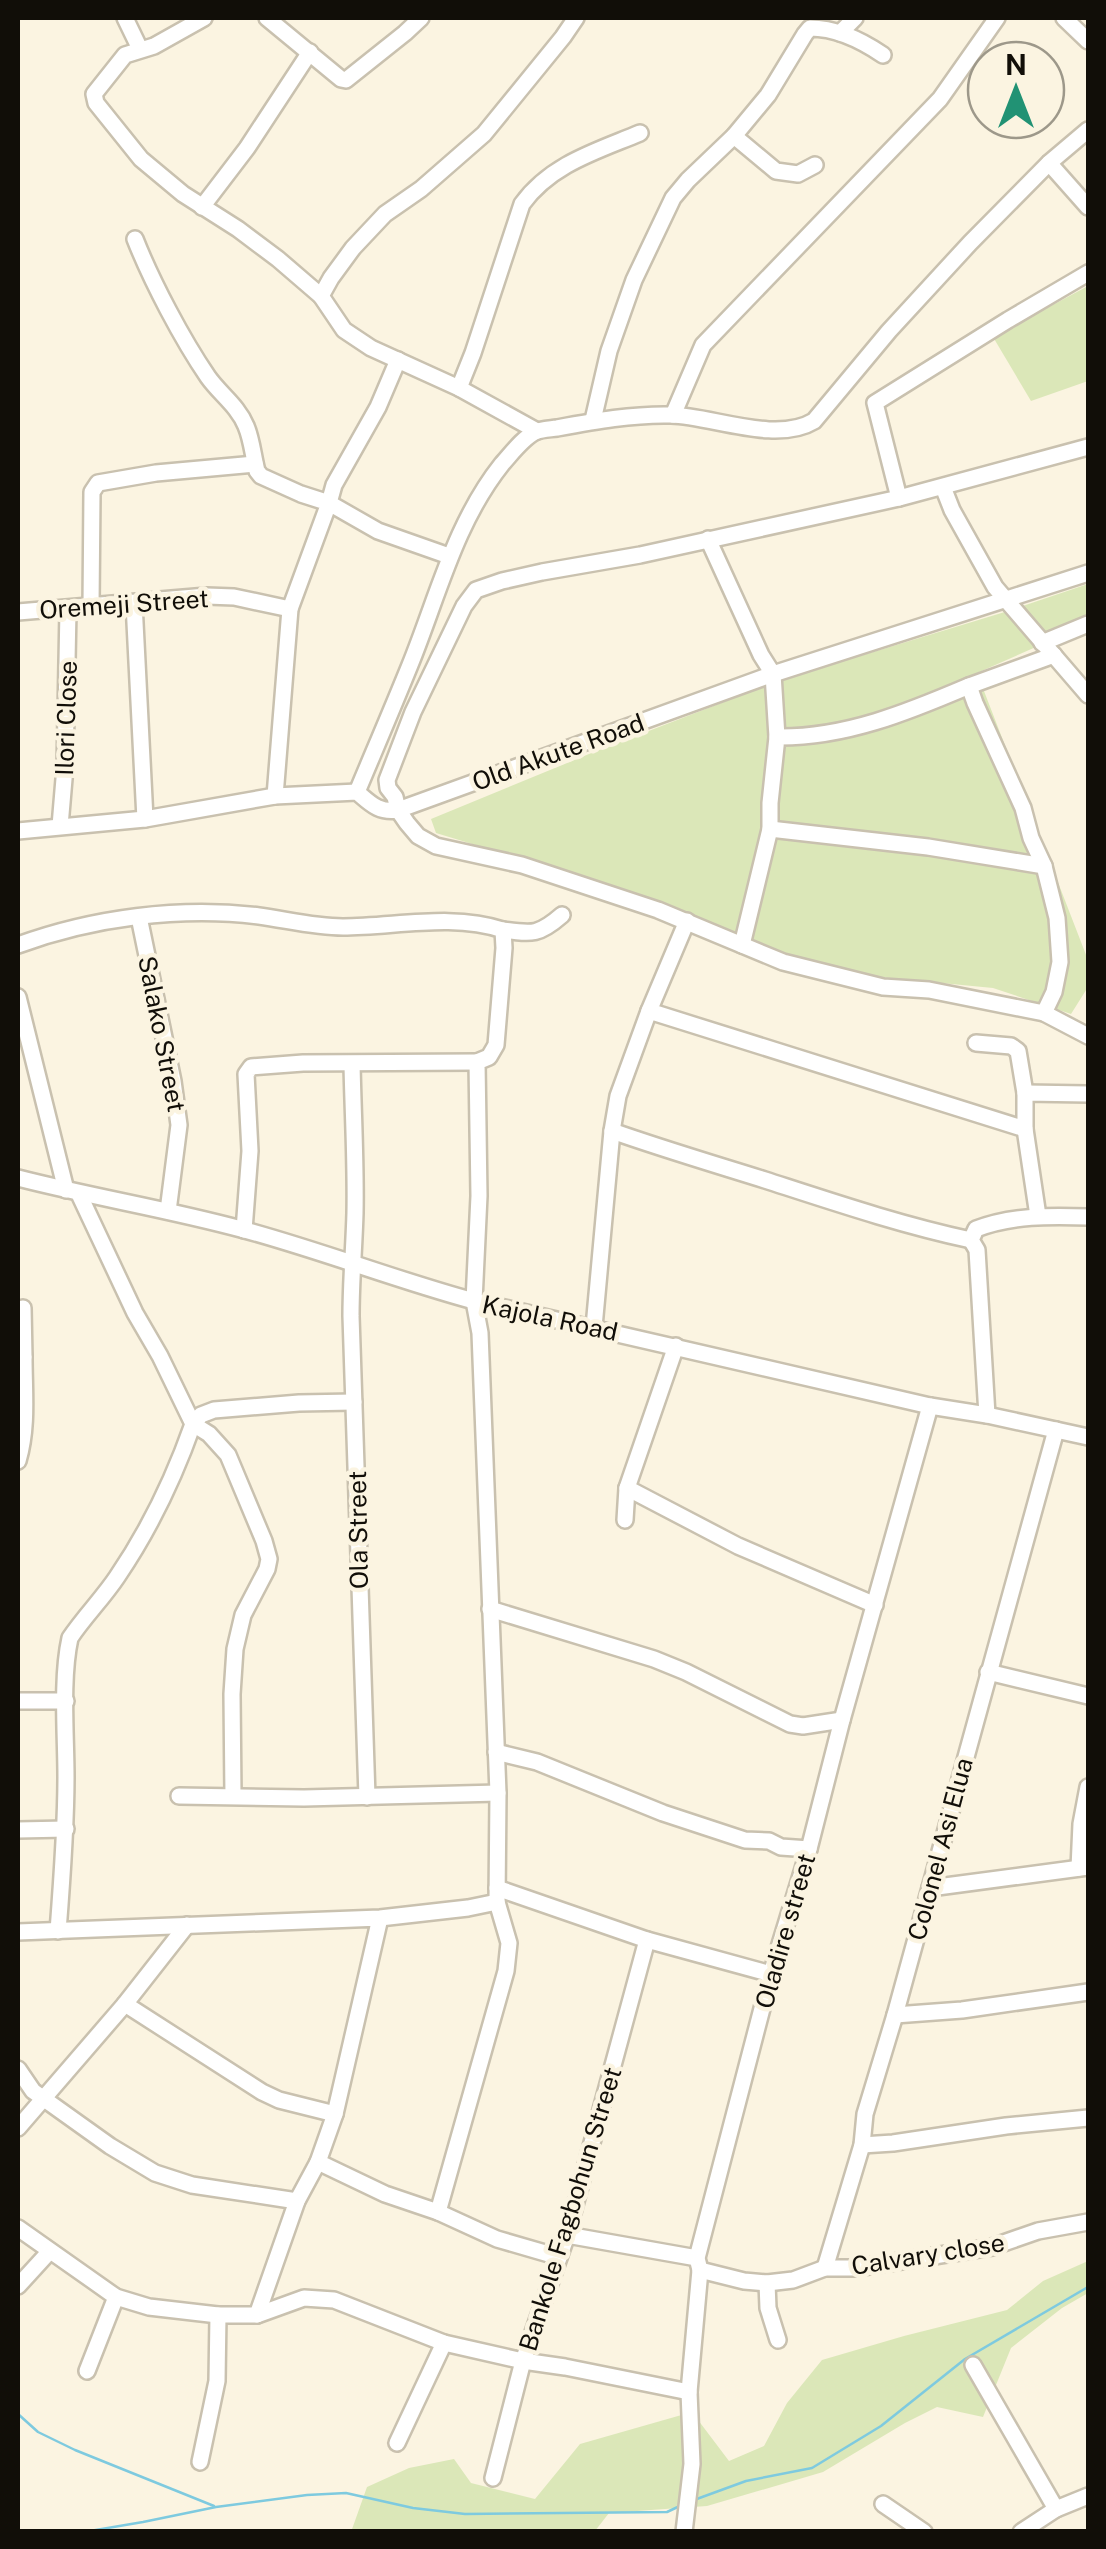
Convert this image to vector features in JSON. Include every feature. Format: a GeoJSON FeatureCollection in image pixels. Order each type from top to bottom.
{"type":"FeatureCollection","features":[{"type":"Feature","properties":{"kind":"street"},"geometry":{"type":"LineString","coordinates":[[125,18],[140,49]]}},
{"type":"Feature","properties":{"kind":"street"},"geometry":{"type":"LineString","coordinates":[[204,18],[154,46],[125,55],[94,94],[96,103],[141,159],[278,259],[321,296],[344,330],[537,431]]}},
{"type":"Feature","properties":{"kind":"street"},"geometry":{"type":"LineString","coordinates":[[268,18],[346,80],[421,18]]}},
{"type":"Feature","properties":{"kind":"street"},"geometry":{"type":"LineString","coordinates":[[321,296],[353,248],[385,214],[421,189],[484,134],[576,18]]}},
{"type":"Feature","properties":{"kind":"street"},"geometry":{"type":"LineString","coordinates":[[840,32],[855,18]]}},
{"type":"Feature","properties":{"kind":"street"},"geometry":{"type":"LineString","coordinates":[[673,415],[703,344],[940,98],[997,18]]}},
{"type":"Feature","properties":{"kind":"street"},"geometry":{"type":"LineString","coordinates":[[1064,18],[1088,41]]}},
{"type":"Feature","properties":{"kind":"street"},"geometry":{"type":"LineString","coordinates":[[593,420],[634,280],[673,198],[768,96],[810,28],[840,32],[883,54]]}},
{"type":"Feature","properties":{"kind":"street"},"geometry":{"type":"LineString","coordinates":[[202,207],[247,148],[310,52]]}},
{"type":"Feature","properties":{"kind":"street"},"geometry":{"type":"LineString","coordinates":[[357,792],[450,556],[476,504],[515,448],[537,431],[593,420],[673,415],[742,427],[793,430],[814,422],[889,330],[1049,163],[1088,130]]}},
{"type":"Feature","properties":{"kind":"street"},"geometry":{"type":"LineString","coordinates":[[458,388],[474,353],[522,204],[532,190],[570,162],[640,133]]}},
{"type":"Feature","properties":{"kind":"street"},"geometry":{"type":"LineString","coordinates":[[734,136],[776,170],[798,174],[815,165]]}},
{"type":"Feature","properties":{"kind":"street"},"geometry":{"type":"LineString","coordinates":[[1049,163],[1088,207]]}},
{"type":"Feature","properties":{"kind":"street"},"geometry":{"type":"LineString","coordinates":[[135,239],[187,343],[209,379],[238,411],[262,476],[330,503],[378,532],[450,556]]}},
{"type":"Feature","properties":{"kind":"street"},"geometry":{"type":"LineString","coordinates":[[899,498],[875,403],[1088,273]]}},
{"type":"Feature","properties":{"kind":"street"},"geometry":{"type":"LineString","coordinates":[[275,796],[290,608],[334,486],[378,407],[398,360]]}},
{"type":"Feature","properties":{"kind":"street"},"geometry":{"type":"LineString","coordinates":[[1088,447],[899,498],[542,572],[476,590],[464,606],[422,694],[388,780],[398,810],[418,836],[436,846],[522,865],[688,921],[782,962],[883,987],[928,990],[1044,1013],[1088,1036]]}},
{"type":"Feature","properties":{"kind":"street"},"geometry":{"type":"LineString","coordinates":[[91,607],[94,487],[156,474],[255,464]]}},
{"type":"Feature","properties":{"kind":"street"},"geometry":{"type":"LineString","coordinates":[[943,487],[988,576],[1088,695]]}},
{"type":"Feature","properties":{"kind":"street"},"geometry":{"type":"LineString","coordinates":[[708,539],[773,674],[777,737],[770,829],[742,945]]}},
{"type":"Feature","properties":{"kind":"street","name":"Old Akute Road"},"geometry":{"type":"LineString","coordinates":[[398,810],[773,674],[1088,573]]}},
{"type":"Feature","properties":{"kind":"street","name":"Oremeji Street"},"geometry":{"type":"LineString","coordinates":[[18,612],[207,596],[290,608]]}},
{"type":"Feature","properties":{"kind":"street"},"geometry":{"type":"LineString","coordinates":[[134,603],[144,819]]}},
{"type":"Feature","properties":{"kind":"street","name":"Ilori Close"},"geometry":{"type":"LineString","coordinates":[[60,826],[68,609]]}},
{"type":"Feature","properties":{"kind":"street"},"geometry":{"type":"LineString","coordinates":[[777,737],[845,730],[898,715],[1048,649],[1088,624]]}},
{"type":"Feature","properties":{"kind":"street"},"geometry":{"type":"LineString","coordinates":[[969,686],[1023,808],[1057,918],[1060,962],[1054,992],[1044,1013]]}},
{"type":"Feature","properties":{"kind":"street"},"geometry":{"type":"LineString","coordinates":[[18,831],[144,819],[275,796],[357,792],[377,809],[398,810]]}},
{"type":"Feature","properties":{"kind":"street"},"geometry":{"type":"LineString","coordinates":[[770,829],[912,845],[1044,866]]}},
{"type":"Feature","properties":{"kind":"street"},"geometry":{"type":"LineString","coordinates":[[18,945],[55,933],[139,917],[196,913],[258,916],[306,926],[430,922],[486,925],[533,934],[562,914]]}},
{"type":"Feature","properties":{"kind":"street","name":"Salako Street"},"geometry":{"type":"LineString","coordinates":[[139,917],[179,1125],[168,1212]]}},
{"type":"Feature","properties":{"kind":"street"},"geometry":{"type":"LineString","coordinates":[[594,1327],[618,1096],[648,1011],[688,921]]}},
{"type":"Feature","properties":{"kind":"street"},"geometry":{"type":"LineString","coordinates":[[244,1230],[250,1151],[246,1074],[251,1067],[477,1062],[489,1057],[496,1045],[503,930]]}},
{"type":"Feature","properties":{"kind":"street"},"geometry":{"type":"LineString","coordinates":[[18,996],[72,1192],[193,1424],[228,1455],[269,1558],[268,1568],[243,1615],[235,1649],[234,1796]]}},
{"type":"Feature","properties":{"kind":"street"},"geometry":{"type":"LineString","coordinates":[[648,1011],[1026,1129]]}},
{"type":"Feature","properties":{"kind":"street"},"geometry":{"type":"LineString","coordinates":[[976,1043],[1010,1046],[1018,1052],[1038,1216]]}},
{"type":"Feature","properties":{"kind":"street"},"geometry":{"type":"LineString","coordinates":[[438,2212],[506,1971],[508,1943],[497,1895],[498,1793],[480,1333],[474,1301],[479,1196],[477,1062]]}},
{"type":"Feature","properties":{"kind":"street","name":"Ola Street"},"geometry":{"type":"LineString","coordinates":[[352,1064],[355,1182],[350,1264],[366,1797]]}},
{"type":"Feature","properties":{"kind":"street"},"geometry":{"type":"LineString","coordinates":[[1025,1093],[1088,1094]]}},
{"type":"Feature","properties":{"kind":"street"},"geometry":{"type":"LineString","coordinates":[[612,1130],[682,1156],[971,1240]]}},
{"type":"Feature","properties":{"kind":"street","name":"Kajola Road"},"geometry":{"type":"LineString","coordinates":[[18,1178],[244,1230],[474,1301],[930,1406],[1088,1437]]}},
{"type":"Feature","properties":{"kind":"street"},"geometry":{"type":"LineString","coordinates":[[971,1240],[976,1229],[989,1224],[1038,1216],[1088,1217]]}},
{"type":"Feature","properties":{"kind":"street"},"geometry":{"type":"LineString","coordinates":[[971,1240],[976,1250],[987,1416]]}},
{"type":"Feature","properties":{"kind":"street"},"geometry":{"type":"LineString","coordinates":[[18,1460],[24,1422],[22,1308]]}},
{"type":"Feature","properties":{"kind":"street"},"geometry":{"type":"LineString","coordinates":[[625,1520],[628,1488],[676,1346]]}},
{"type":"Feature","properties":{"kind":"street"},"geometry":{"type":"LineString","coordinates":[[58,1931],[66,1828],[70,1638],[141,1540],[193,1424],[201,1415],[214,1410],[281,1404],[354,1402]]}},
{"type":"Feature","properties":{"kind":"street","name":"Oladire street"},"geometry":{"type":"LineString","coordinates":[[684,2532],[692,2464],[689,2392],[698,2264],[771,1974],[809,1850],[930,1406]]}},
{"type":"Feature","properties":{"kind":"street","name":"Colonel Asi Elua"},"geometry":{"type":"LineString","coordinates":[[825,2268],[1056,1430]]}},
{"type":"Feature","properties":{"kind":"street"},"geometry":{"type":"LineString","coordinates":[[628,1488],[738,1546],[875,1605]]}},
{"type":"Feature","properties":{"kind":"street"},"geometry":{"type":"LineString","coordinates":[[490,1609],[654,1659],[790,1724],[842,1720]]}},
{"type":"Feature","properties":{"kind":"street"},"geometry":{"type":"LineString","coordinates":[[988,1672],[1088,1696]]}},
{"type":"Feature","properties":{"kind":"street"},"geometry":{"type":"LineString","coordinates":[[18,1702],[66,1701]]}},
{"type":"Feature","properties":{"kind":"street"},"geometry":{"type":"LineString","coordinates":[[496,1752],[537,1762],[664,1813],[745,1840],[809,1850]]}},
{"type":"Feature","properties":{"kind":"street"},"geometry":{"type":"LineString","coordinates":[[930,1888],[1084,1868],[1081,1824],[1088,1787]]}},
{"type":"Feature","properties":{"kind":"street"},"geometry":{"type":"LineString","coordinates":[[180,1796],[498,1793]]}},
{"type":"Feature","properties":{"kind":"street"},"geometry":{"type":"LineString","coordinates":[[18,1830],[66,1828]]}},
{"type":"Feature","properties":{"kind":"street"},"geometry":{"type":"LineString","coordinates":[[18,1932],[380,1918],[468,1908],[497,1895],[771,1974]]}},
{"type":"Feature","properties":{"kind":"street"},"geometry":{"type":"LineString","coordinates":[[258,2315],[297,2200],[318,2162],[335,2114],[380,1918]]}},
{"type":"Feature","properties":{"kind":"street"},"geometry":{"type":"LineString","coordinates":[[18,2128],[126,2004],[187,1925]]}},
{"type":"Feature","properties":{"kind":"street","name":"Bankole Fagbohun Street"},"geometry":{"type":"LineString","coordinates":[[493,2478],[524,2361],[567,2235],[647,1940]]}},
{"type":"Feature","properties":{"kind":"street"},"geometry":{"type":"LineString","coordinates":[[895,2015],[1088,1992]]}},
{"type":"Feature","properties":{"kind":"street"},"geometry":{"type":"LineString","coordinates":[[126,2004],[262,2092],[278,2100],[335,2114]]}},
{"type":"Feature","properties":{"kind":"street"},"geometry":{"type":"LineString","coordinates":[[18,2069],[26,2083],[44,2098],[155,2173],[192,2186],[297,2200]]}},
{"type":"Feature","properties":{"kind":"street"},"geometry":{"type":"LineString","coordinates":[[862,2144],[1088,2118]]}},
{"type":"Feature","properties":{"kind":"street"},"geometry":{"type":"LineString","coordinates":[[318,2162],[385,2194],[497,2238],[559,2257]]}},
{"type":"Feature","properties":{"kind":"street","name":"Calvary close"},"geometry":{"type":"LineString","coordinates":[[567,2235],[698,2264],[730,2280],[767,2283],[793,2280],[825,2268],[856,2268],[1008,2244],[1038,2231],[1088,2222]]}},
{"type":"Feature","properties":{"kind":"street"},"geometry":{"type":"LineString","coordinates":[[18,2228],[116,2297],[150,2307],[258,2315],[304,2298],[334,2300],[444,2343],[689,2392]]}},
{"type":"Feature","properties":{"kind":"street"},"geometry":{"type":"LineString","coordinates":[[18,2286],[50,2251]]}},
{"type":"Feature","properties":{"kind":"street"},"geometry":{"type":"LineString","coordinates":[[767,2283],[768,2308],[778,2340]]}},
{"type":"Feature","properties":{"kind":"street"},"geometry":{"type":"LineString","coordinates":[[88,2371],[116,2297]]}},
{"type":"Feature","properties":{"kind":"street"},"geometry":{"type":"LineString","coordinates":[[200,2462],[216,2381],[218,2315]]}},
{"type":"Feature","properties":{"kind":"street"},"geometry":{"type":"LineString","coordinates":[[397,2443],[444,2343]]}},
{"type":"Feature","properties":{"kind":"street"},"geometry":{"type":"LineString","coordinates":[[973,2365],[1056,2508]]}},
{"type":"Feature","properties":{"kind":"street"},"geometry":{"type":"LineString","coordinates":[[1021,2532],[1056,2508],[1088,2496]]}},
{"type":"Feature","properties":{"kind":"street"},"geometry":{"type":"LineString","coordinates":[[883,2504],[924,2532]]}},
{"type":"Feature","properties":{"kind":"green space"},"geometry":{"type":"Polygon","coordinates":[[[1088,286],[1088,381],[1031,401],[993,337],[1088,286]]]}},
{"type":"Feature","properties":{"kind":"green space"},"geometry":{"type":"Polygon","coordinates":[[[1088,584],[1088,624],[977,673],[1088,960],[1088,987],[1071,1014],[993,988],[869,976],[789,955],[631,892],[436,833],[431,819],[778,681],[1088,584]]]}},
{"type":"Feature","properties":{"kind":"green space"},"geometry":{"type":"Polygon","coordinates":[[[1088,2261],[1088,2293],[1011,2348],[983,2417],[937,2407],[823,2472],[707,2506],[609,2513],[595,2531],[351,2532],[367,2487],[409,2468],[454,2459],[471,2483],[535,2499],[580,2444],[692,2412],[729,2461],[764,2446],[787,2403],[822,2360],[1007,2310],[1043,2281],[1088,2261]]]}},
{"type":"Feature","properties":{"kind":"waterway"},"geometry":{"type":"LineString","coordinates":[[694,2500],[746,2481],[812,2468],[881,2426],[965,2359],[1088,2287]]}},
{"type":"Feature","properties":{"kind":"waterway"},"geometry":{"type":"LineString","coordinates":[[18,2414],[38,2432],[75,2450],[214,2506]]}},
{"type":"Feature","properties":{"kind":"waterway"},"geometry":{"type":"LineString","coordinates":[[84,2532],[216,2507],[346,2493],[413,2508],[465,2514],[667,2512],[682,2505]]}}]}
